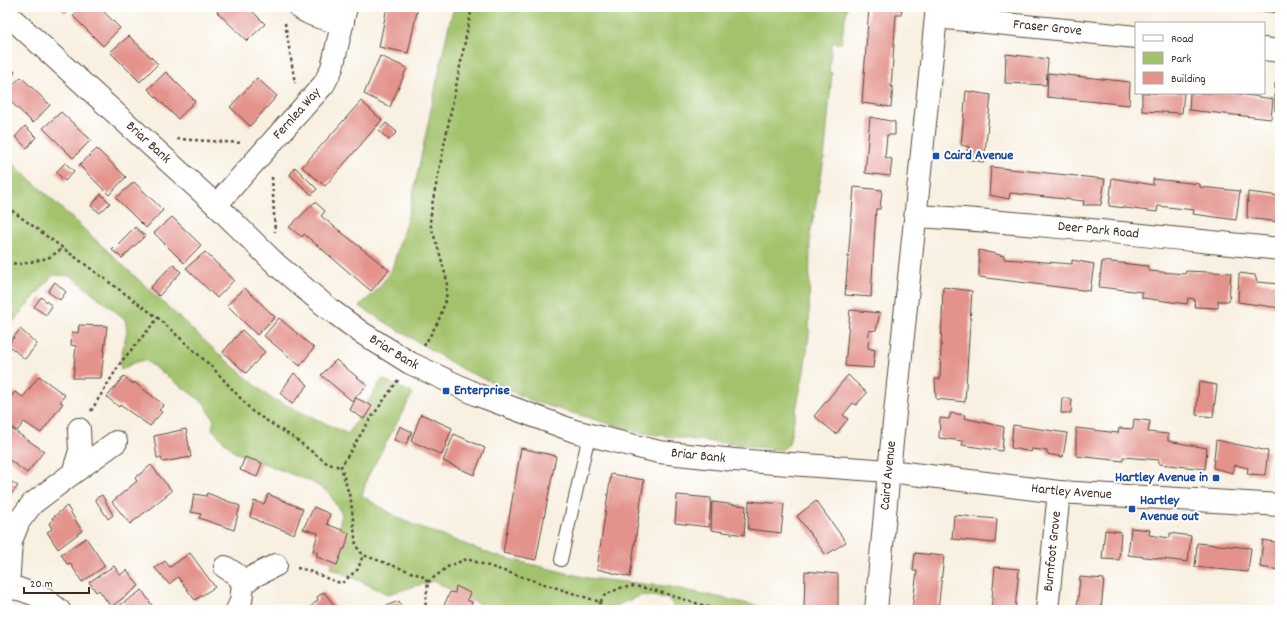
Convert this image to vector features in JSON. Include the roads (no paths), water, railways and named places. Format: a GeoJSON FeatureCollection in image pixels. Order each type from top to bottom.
{"type":"FeatureCollection","features":[{"type":"Feature","properties":{"kind":"street"},"geometry":{"type":"LineString","coordinates":[[292,14],[304,11],[323,19],[345,15]]}},
{"type":"Feature","properties":{"kind":"street","name":"Fraser Grove"},"geometry":{"type":"LineString","coordinates":[[936,12],[1135,37]]}},
{"type":"Feature","properties":{"kind":"street","name":"Caird Avenue"},"geometry":{"type":"LineString","coordinates":[[876,610],[888,471],[916,216],[936,12]]}},
{"type":"Feature","properties":{"kind":"street","name":"Briar Bank"},"geometry":{"type":"LineString","coordinates":[[7,14],[216,205],[276,264],[328,308],[362,333],[410,363],[478,396],[574,431],[659,452],[734,460],[888,471]]}},
{"type":"Feature","properties":{"kind":"street","name":"Fernlea Way"},"geometry":{"type":"LineString","coordinates":[[216,205],[324,84],[332,68],[345,15]]}},
{"type":"Feature","properties":{"kind":"street"},"geometry":{"type":"LineString","coordinates":[[1265,49],[1280,51]]}},
{"type":"Feature","properties":{"kind":"street","name":"Deer Park Road"},"geometry":{"type":"LineString","coordinates":[[916,216],[957,218],[1117,232],[1280,249]]}},
{"type":"Feature","properties":{"kind":"street"},"geometry":{"type":"LineString","coordinates":[[73,473],[80,451],[79,429]]}},
{"type":"Feature","properties":{"kind":"street"},"geometry":{"type":"LineString","coordinates":[[59,610],[44,598],[19,589],[7,588],[11,541],[19,521],[32,504],[116,442]]}},
{"type":"Feature","properties":{"kind":"street","name":"Hartley Avenue"},"geometry":{"type":"LineString","coordinates":[[888,471],[1059,492],[1280,505]]}},
{"type":"Feature","properties":{"kind":"street","name":"Burnfoot Grove"},"geometry":{"type":"LineString","coordinates":[[1047,610],[1059,492]]}},
{"type":"Feature","properties":{"kind":"street"},"geometry":{"type":"LineString","coordinates":[[243,584],[252,577],[276,565]]}},
{"type":"Feature","properties":{"kind":"street"},"geometry":{"type":"LineString","coordinates":[[225,567],[237,575],[243,584],[241,601],[236,610]]}},
{"type":"Feature","properties":{"kind":"lane"},"geometry":{"type":"LineString","coordinates":[[561,560],[588,435]]}},
{"type":"Feature","properties":{"kind":"place","name":"Caird Avenue"},"geometry":{"type":"Point","coordinates":[936,156]}},
{"type":"Feature","properties":{"kind":"place","name":"Enterprise"},"geometry":{"type":"Point","coordinates":[446,391]}},
{"type":"Feature","properties":{"kind":"place","name":"Hartley Avenue in"},"geometry":{"type":"Point","coordinates":[1216,478]}},
{"type":"Feature","properties":{"kind":"place","name":"Hartley Avenue out"},"geometry":{"type":"Point","coordinates":[1132,509]}}]}
